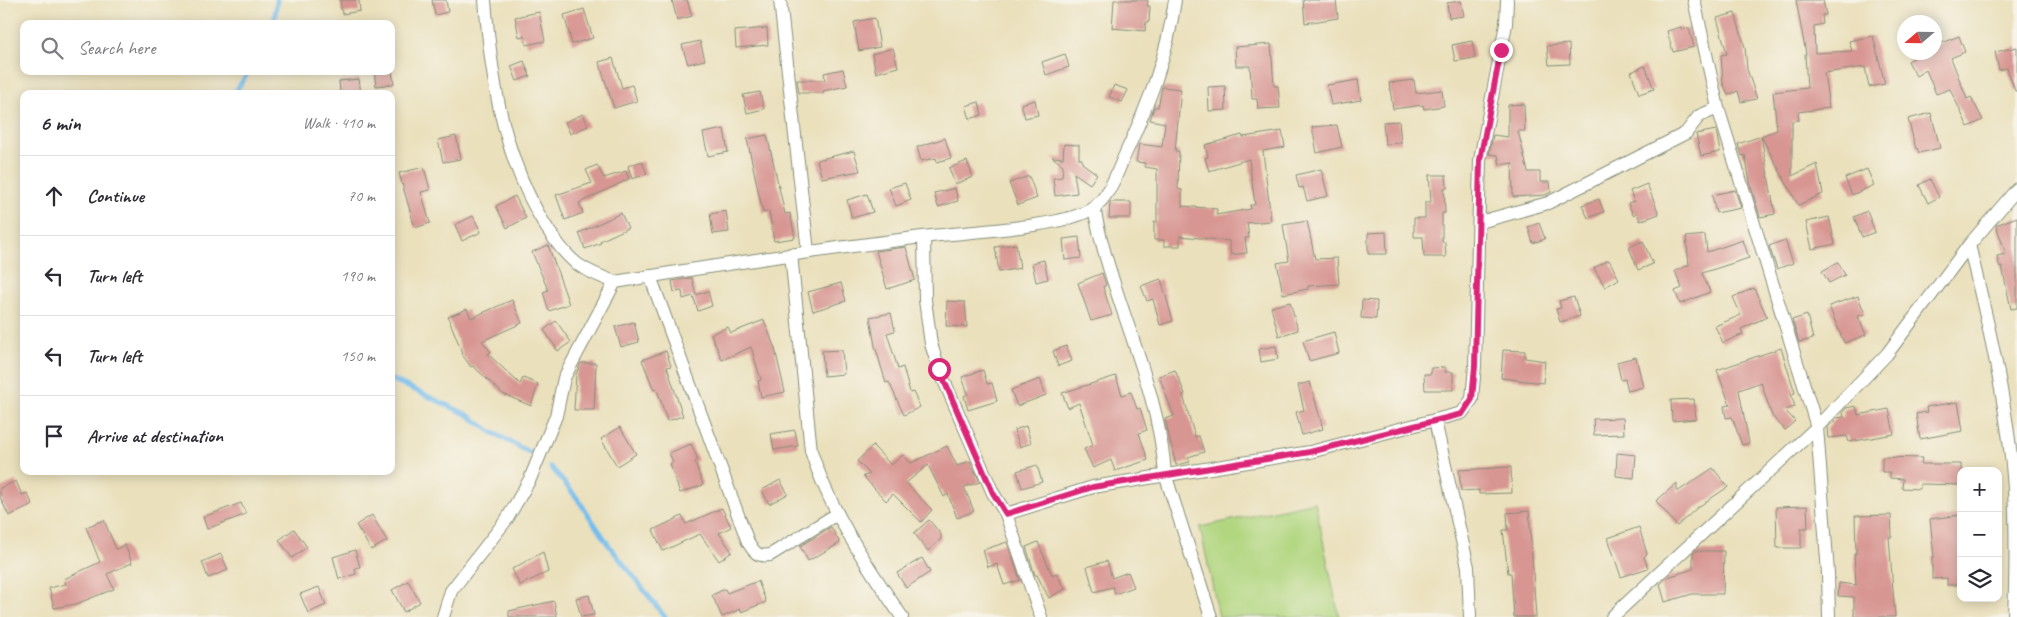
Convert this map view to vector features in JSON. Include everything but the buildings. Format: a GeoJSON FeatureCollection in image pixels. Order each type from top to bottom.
{"type":"FeatureCollection","features":[{"type":"Feature","properties":{"kind":"street"},"geometry":{"type":"LineString","coordinates":[[486,0],[489,41],[504,134],[526,192],[558,244],[577,263],[596,275],[615,282],[791,254],[1066,219],[1082,215],[1094,208],[1110,186],[1157,84],[1171,35],[1175,0]]}},
{"type":"Feature","properties":{"kind":"street"},"geometry":{"type":"LineString","coordinates":[[780,0],[808,252]]}},
{"type":"Feature","properties":{"kind":"street"},"geometry":{"type":"LineString","coordinates":[[1006,514],[1093,487],[1165,474],[1264,461],[1462,414],[1472,399],[1475,366],[1480,222],[1480,160],[1506,24],[1507,0]]}},
{"type":"Feature","properties":{"kind":"street"},"geometry":{"type":"LineString","coordinates":[[1694,0],[1718,108],[1817,427],[1828,573],[1829,617]]}},
{"type":"Feature","properties":{"kind":"street"},"geometry":{"type":"LineString","coordinates":[[1480,222],[1548,203],[1686,133],[1699,116],[1718,108]]}},
{"type":"Feature","properties":{"kind":"street"},"geometry":{"type":"LineString","coordinates":[[1612,617],[1817,427],[1886,354],[1969,245],[2017,189]]}},
{"type":"Feature","properties":{"kind":"street"},"geometry":{"type":"LineString","coordinates":[[1094,208],[1100,242],[1150,399],[1164,453],[1165,474],[1211,617]]}},
{"type":"Feature","properties":{"kind":"street"},"geometry":{"type":"LineString","coordinates":[[924,237],[924,300],[931,344],[939,369],[993,493],[1006,514],[1041,617]]}},
{"type":"Feature","properties":{"kind":"street"},"geometry":{"type":"LineString","coordinates":[[1969,245],[1999,377],[2012,466],[2016,556],[2014,617]]}},
{"type":"Feature","properties":{"kind":"street"},"geometry":{"type":"LineString","coordinates":[[791,254],[808,438],[817,470],[837,514],[902,617]]}},
{"type":"Feature","properties":{"kind":"street"},"geometry":{"type":"LineString","coordinates":[[650,276],[748,542],[754,552],[761,556],[770,555],[837,514]]}},
{"type":"Feature","properties":{"kind":"street"},"geometry":{"type":"LineString","coordinates":[[443,617],[451,591],[507,519],[530,479],[556,416],[564,378],[615,282]]}},
{"type":"Feature","properties":{"kind":"street"},"geometry":{"type":"LineString","coordinates":[[1435,421],[1468,567],[1470,617]]}},
{"type":"Feature","properties":{"kind":"green space"},"geometry":{"type":"Polygon","coordinates":[[[1315,502],[1339,617],[1219,617],[1200,527],[1315,502]]]}},
{"type":"Feature","properties":{"kind":"waterway"},"geometry":{"type":"LineString","coordinates":[[274,20],[277,0]]}},
{"type":"Feature","properties":{"kind":"waterway"},"geometry":{"type":"LineString","coordinates":[[237,90],[246,75]]}},
{"type":"Feature","properties":{"kind":"waterway"},"geometry":{"type":"LineString","coordinates":[[395,381],[468,415],[490,431],[534,455]]}},
{"type":"Feature","properties":{"kind":"waterway"},"geometry":{"type":"LineString","coordinates":[[551,467],[577,498],[608,544],[665,617]]}},
{"type":"Feature","properties":{"kind":"route"},"geometry":{"type":"LineString","coordinates":[[939,369],[993,493],[1006,514],[1093,487],[1165,474],[1264,461],[1310,452],[1462,414],[1472,399],[1475,366],[1480,222],[1480,160],[1501,50]]}}]}
